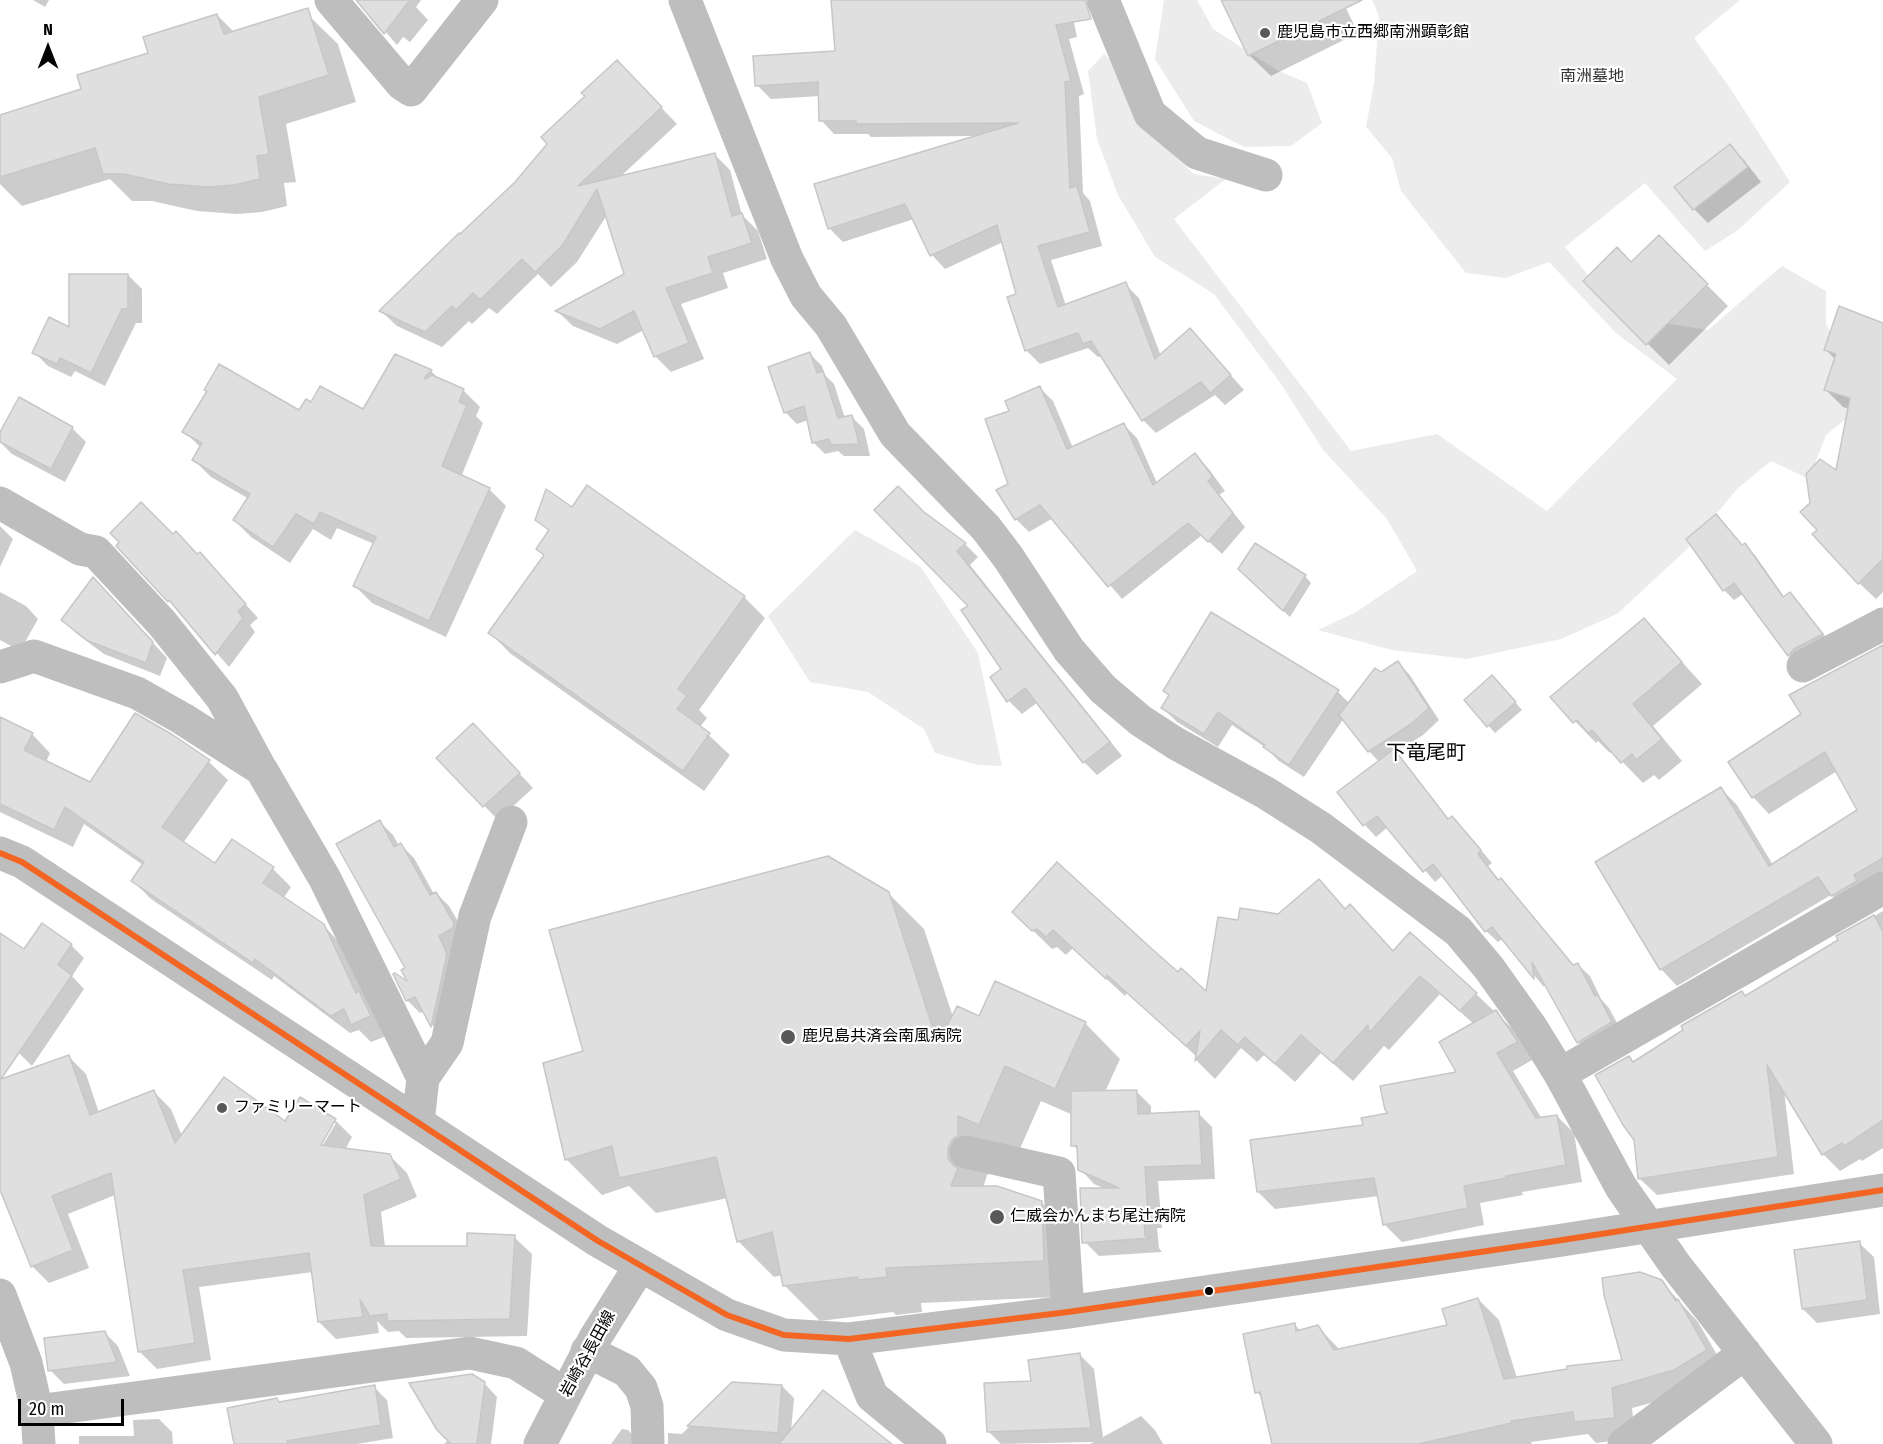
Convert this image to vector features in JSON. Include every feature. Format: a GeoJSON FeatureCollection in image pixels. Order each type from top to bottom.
{"type":"FeatureCollection","features":[{"type":"Feature","properties":{"kind":"street"},"geometry":{"type":"LineString","coordinates":[[331,0],[402,84],[411,90],[482,0]]}},
{"type":"Feature","properties":{"kind":"street"},"geometry":{"type":"LineString","coordinates":[[685,0],[788,259],[806,296],[831,326],[895,434],[986,528],[1008,557],[1069,650],[1103,689],[1141,721],[1175,743],[1266,793],[1321,828],[1458,931],[1489,968],[1531,1028],[1560,1074],[1621,1187],[1676,1266],[1816,1444]]}},
{"type":"Feature","properties":{"kind":"street"},"geometry":{"type":"LineString","coordinates":[[1104,0],[1150,114],[1197,153],[1266,175]]}},
{"type":"Feature","properties":{"kind":"street"},"geometry":{"type":"LineString","coordinates":[[0,503],[81,549],[96,552],[162,623],[222,698],[325,879],[423,1077]]}},
{"type":"Feature","properties":{"kind":"street"},"geometry":{"type":"LineString","coordinates":[[1803,666],[1883,624]]}},
{"type":"Feature","properties":{"kind":"street"},"geometry":{"type":"LineString","coordinates":[[0,668],[34,656],[137,693],[183,719],[261,769]]}},
{"type":"Feature","properties":{"kind":"street"},"geometry":{"type":"LineString","coordinates":[[418,1122],[423,1077],[447,1043],[475,916],[511,822]]}},
{"type":"Feature","properties":{"kind":"street"},"geometry":{"type":"LineString","coordinates":[[0,853],[22,862],[418,1122],[520,1192],[640,1266],[726,1315],[784,1335],[849,1339],[1068,1312],[1649,1227],[1883,1190]]}},
{"type":"Feature","properties":{"kind":"street"},"geometry":{"type":"LineString","coordinates":[[1560,1074],[1883,888]]}},
{"type":"Feature","properties":{"kind":"street"},"geometry":{"type":"LineString","coordinates":[[966,1152],[1059,1173],[1068,1312]]}},
{"type":"Feature","properties":{"kind":"street","name":"岩崎谷長田線"},"geometry":{"type":"LineString","coordinates":[[540,1444],[587,1351],[640,1266]]}},
{"type":"Feature","properties":{"kind":"street"},"geometry":{"type":"LineString","coordinates":[[0,1295],[26,1363],[37,1411],[39,1444]]}},
{"type":"Feature","properties":{"kind":"street"},"geometry":{"type":"LineString","coordinates":[[849,1339],[872,1396],[930,1444]]}},
{"type":"Feature","properties":{"kind":"street"},"geometry":{"type":"LineString","coordinates":[[587,1351],[627,1371],[641,1388],[647,1406],[648,1444]]}},
{"type":"Feature","properties":{"kind":"street"},"geometry":{"type":"LineString","coordinates":[[37,1411],[470,1353],[516,1364],[565,1394]]}},
{"type":"Feature","properties":{"kind":"street"},"geometry":{"type":"LineString","coordinates":[[1624,1444],[1745,1353]]}},
{"type":"Feature","properties":{"kind":"green space"},"geometry":{"type":"Polygon","coordinates":[[[1164,0],[1197,0],[1213,29],[1277,70],[1307,83],[1322,123],[1291,146],[1244,147],[1194,121],[1155,59],[1164,0]]]}},
{"type":"Feature","properties":{"kind":"green space","name":"南洲墓地"},"geometry":{"type":"Polygon","coordinates":[[[1372,0],[1740,0],[1694,38],[1730,88],[1790,182],[1738,230],[1705,251],[1645,183],[1565,247],[1621,316],[1708,330],[1782,266],[1826,291],[1826,323],[1847,368],[1857,410],[1826,435],[1809,479],[1771,461],[1738,488],[1686,550],[1617,614],[1561,639],[1467,659],[1392,650],[1318,630],[1356,612],[1417,571],[1387,519],[1323,450],[1281,384],[1214,294],[1155,257],[1118,195],[1097,139],[1088,71],[1104,54],[1123,71],[1160,142],[1194,174],[1226,179],[1174,219],[1351,451],[1437,434],[1547,511],[1677,379],[1616,333],[1549,262],[1506,278],[1466,273],[1401,191],[1392,158],[1366,127],[1374,83],[1379,16],[1372,0]]]}},
{"type":"Feature","properties":{"kind":"green space"},"geometry":{"type":"Polygon","coordinates":[[[855,530],[920,566],[978,653],[1002,766],[978,765],[935,753],[924,729],[868,692],[810,682],[768,616],[855,530]]]}},
{"type":"Feature","properties":{"kind":"building"},"geometry":{"type":"Polygon","coordinates":[[[356,0],[410,0],[384,34],[356,0]]]}},
{"type":"Feature","properties":{"kind":"building"},"geometry":{"type":"Polygon","coordinates":[[[831,0],[1085,0],[1091,19],[1056,25],[1071,81],[1065,82],[1070,188],[1077,186],[1090,232],[1038,246],[1058,307],[1126,282],[1155,359],[1190,328],[1231,375],[1210,393],[1201,382],[1142,421],[1091,341],[1083,344],[1078,333],[1025,351],[1007,297],[1016,294],[997,225],[930,256],[905,204],[828,229],[814,184],[1018,123],[856,124],[856,121],[819,121],[818,82],[755,86],[753,56],[835,51],[831,0]]]}},
{"type":"Feature","properties":{"kind":"building","name":"鹿児島市立西郷南洲顕彰館"},"geometry":{"type":"Polygon","coordinates":[[[1221,0],[1362,0],[1248,56],[1221,0]]]}},
{"type":"Feature","properties":{"kind":"building"},"geometry":{"type":"Polygon","coordinates":[[[308,8],[329,75],[259,97],[269,154],[257,156],[260,179],[234,185],[208,187],[168,184],[124,174],[103,174],[95,148],[0,177],[0,115],[81,89],[77,75],[148,53],[143,37],[217,14],[224,34],[308,8]]]}},
{"type":"Feature","properties":{"kind":"building"},"geometry":{"type":"Polygon","coordinates":[[[617,60],[662,107],[578,186],[715,153],[732,216],[742,213],[752,243],[708,257],[713,273],[666,288],[689,343],[654,357],[634,311],[600,329],[555,311],[624,274],[597,189],[562,246],[535,272],[522,259],[480,300],[473,293],[456,310],[452,306],[425,332],[379,311],[515,182],[547,144],[541,137],[585,96],[581,93],[617,60]]]}},
{"type":"Feature","properties":{"kind":"building"},"geometry":{"type":"Polygon","coordinates":[[[1730,144],[1748,167],[1693,210],[1674,187],[1730,144]]]}},
{"type":"Feature","properties":{"kind":"building"},"geometry":{"type":"Polygon","coordinates":[[[1659,235],[1708,284],[1646,345],[1583,281],[1617,247],[1631,262],[1659,235]]]}},
{"type":"Feature","properties":{"kind":"building"},"geometry":{"type":"Polygon","coordinates":[[[69,274],[128,274],[128,309],[122,309],[91,373],[60,358],[57,364],[32,353],[49,317],[69,327],[69,274]]]}},
{"type":"Feature","properties":{"kind":"building"},"geometry":{"type":"Polygon","coordinates":[[[1839,306],[1883,323],[1883,559],[1858,584],[1812,534],[1817,530],[1800,512],[1810,503],[1806,474],[1820,459],[1836,470],[1850,398],[1824,390],[1836,354],[1824,350],[1839,306]]]}},
{"type":"Feature","properties":{"kind":"building"},"geometry":{"type":"Polygon","coordinates":[[[810,352],[817,373],[823,371],[838,418],[852,415],[859,444],[831,445],[829,439],[812,443],[804,406],[784,413],[768,367],[810,352]]]}},
{"type":"Feature","properties":{"kind":"building"},"geometry":{"type":"Polygon","coordinates":[[[395,354],[432,370],[425,379],[432,375],[464,389],[459,402],[467,405],[442,466],[490,488],[429,621],[353,586],[376,537],[320,512],[314,524],[296,514],[273,547],[233,520],[250,494],[192,460],[202,443],[182,432],[207,391],[204,390],[219,364],[299,410],[306,399],[311,402],[320,386],[363,409],[395,354]]]}},
{"type":"Feature","properties":{"kind":"building"},"geometry":{"type":"Polygon","coordinates":[[[1040,386],[1067,449],[1124,423],[1153,485],[1195,453],[1213,477],[1208,481],[1233,513],[1208,542],[1188,523],[1108,587],[1040,505],[1015,520],[996,490],[1008,484],[985,419],[1009,411],[1005,401],[1040,386]]]}},
{"type":"Feature","properties":{"kind":"building"},"geometry":{"type":"Polygon","coordinates":[[[19,397],[73,427],[51,469],[0,442],[0,432],[19,397]]]}},
{"type":"Feature","properties":{"kind":"building"},"geometry":{"type":"Polygon","coordinates":[[[587,485],[745,596],[678,689],[687,696],[677,709],[710,733],[683,771],[488,633],[544,555],[536,549],[549,530],[535,520],[546,489],[572,507],[587,485]]]}},
{"type":"Feature","properties":{"kind":"building"},"geometry":{"type":"Polygon","coordinates":[[[898,486],[924,512],[966,543],[957,551],[1110,742],[1083,763],[1025,688],[1007,702],[990,677],[1001,669],[961,610],[968,606],[874,510],[898,486]]]}},
{"type":"Feature","properties":{"kind":"building"},"geometry":{"type":"Polygon","coordinates":[[[141,502],[173,534],[176,531],[197,554],[200,552],[246,604],[238,611],[243,618],[215,655],[169,600],[168,602],[116,546],[119,542],[110,533],[141,502]]]}},
{"type":"Feature","properties":{"kind":"building"},"geometry":{"type":"Polygon","coordinates":[[[1716,514],[1742,545],[1745,543],[1783,597],[1790,592],[1823,634],[1794,649],[1788,656],[1734,583],[1723,591],[1686,539],[1716,514]]]}},
{"type":"Feature","properties":{"kind":"building"},"geometry":{"type":"Polygon","coordinates":[[[1255,543],[1306,575],[1283,611],[1238,569],[1255,543]]]}},
{"type":"Feature","properties":{"kind":"building"},"geometry":{"type":"Polygon","coordinates":[[[93,577],[153,642],[146,663],[88,641],[61,620],[93,577]]]}},
{"type":"Feature","properties":{"kind":"building"},"geometry":{"type":"Polygon","coordinates":[[[1211,612],[1339,690],[1289,765],[1218,712],[1204,734],[1161,708],[1169,695],[1163,691],[1211,612]]]}},
{"type":"Feature","properties":{"kind":"building"},"geometry":{"type":"Polygon","coordinates":[[[1644,618],[1682,662],[1633,704],[1662,739],[1636,760],[1632,754],[1621,763],[1592,730],[1588,733],[1577,720],[1573,723],[1550,697],[1644,618]]]}},
{"type":"Feature","properties":{"kind":"building"},"geometry":{"type":"Polygon","coordinates":[[[1883,645],[1883,858],[1854,875],[1857,881],[1831,896],[1818,877],[1660,970],[1595,862],[1721,787],[1769,866],[1857,810],[1825,752],[1752,798],[1728,762],[1801,714],[1789,695],[1883,645]]]}},
{"type":"Feature","properties":{"kind":"building"},"geometry":{"type":"Polygon","coordinates":[[[1398,661],[1429,708],[1411,724],[1368,752],[1339,715],[1375,668],[1381,672],[1398,661]]]}},
{"type":"Feature","properties":{"kind":"building"},"geometry":{"type":"Polygon","coordinates":[[[1492,675],[1516,702],[1487,727],[1464,700],[1492,675]]]}},
{"type":"Feature","properties":{"kind":"building"},"geometry":{"type":"Polygon","coordinates":[[[135,713],[210,760],[162,827],[215,863],[232,839],[274,867],[263,883],[324,924],[356,993],[359,991],[371,1016],[351,1025],[344,1009],[331,1016],[255,959],[253,963],[131,881],[144,862],[65,807],[54,830],[0,804],[0,717],[33,733],[24,750],[90,782],[135,713]]]}},
{"type":"Feature","properties":{"kind":"building"},"geometry":{"type":"Polygon","coordinates":[[[473,723],[520,773],[483,807],[436,758],[473,723]]]}},
{"type":"Feature","properties":{"kind":"building"},"geometry":{"type":"Polygon","coordinates":[[[1394,749],[1448,819],[1452,816],[1481,850],[1478,854],[1498,880],[1501,878],[1573,965],[1578,963],[1612,1022],[1577,1043],[1532,962],[1534,979],[1492,927],[1485,932],[1433,864],[1423,872],[1377,816],[1363,826],[1337,792],[1394,749]]]}},
{"type":"Feature","properties":{"kind":"building"},"geometry":{"type":"Polygon","coordinates":[[[380,820],[394,847],[401,843],[430,895],[436,892],[454,923],[453,928],[439,936],[447,954],[431,1027],[415,997],[406,1001],[393,974],[407,981],[401,970],[405,968],[336,844],[380,820]]]}},
{"type":"Feature","properties":{"kind":"building"},"geometry":{"type":"Polygon","coordinates":[[[828,856],[889,892],[938,1044],[957,1006],[979,1016],[995,981],[1086,1022],[1055,1089],[1005,1066],[979,1125],[958,1116],[958,1135],[948,1148],[948,1158],[958,1168],[951,1186],[997,1186],[1042,1201],[1044,1261],[886,1268],[887,1277],[858,1280],[858,1277],[783,1286],[772,1232],[737,1242],[716,1157],[619,1178],[612,1146],[565,1160],[543,1063],[583,1051],[549,930],[828,856]]]}},
{"type":"Feature","properties":{"kind":"building"},"geometry":{"type":"Polygon","coordinates":[[[1057,862],[1178,972],[1181,968],[1206,991],[1218,917],[1238,920],[1240,908],[1278,914],[1319,879],[1345,909],[1350,904],[1393,951],[1410,932],[1477,993],[1460,1011],[1420,976],[1369,1033],[1368,1025],[1333,1063],[1301,1035],[1275,1064],[1245,1037],[1238,1045],[1221,1030],[1195,1061],[1200,1031],[1186,1046],[1107,975],[1106,979],[1053,930],[1046,937],[1037,929],[1032,931],[1012,912],[1057,862]]]}},
{"type":"Feature","properties":{"kind":"building"},"geometry":{"type":"Polygon","coordinates":[[[1874,915],[1883,932],[1883,1120],[1844,1146],[1842,1143],[1822,1155],[1767,1065],[1778,1157],[1638,1179],[1634,1140],[1595,1075],[1629,1056],[1633,1062],[1683,1030],[1681,1026],[1742,991],[1745,996],[1838,940],[1836,936],[1874,915]]]}},
{"type":"Feature","properties":{"kind":"building"},"geometry":{"type":"Polygon","coordinates":[[[42,923],[72,944],[58,965],[72,975],[1,1079],[69,1055],[90,1115],[154,1090],[175,1143],[224,1077],[285,1121],[300,1097],[336,1119],[321,1145],[390,1154],[401,1179],[364,1195],[371,1246],[467,1246],[467,1233],[515,1235],[510,1319],[387,1321],[387,1314],[370,1316],[360,1300],[363,1317],[318,1322],[309,1253],[183,1270],[195,1343],[138,1352],[111,1173],[52,1196],[73,1250],[31,1267],[0,1190],[0,933],[24,949],[42,923]]]}},
{"type":"Feature","properties":{"kind":"building"},"geometry":{"type":"Polygon","coordinates":[[[1496,1010],[1518,1042],[1497,1053],[1536,1118],[1557,1115],[1566,1165],[1464,1186],[1468,1208],[1383,1225],[1374,1178],[1257,1192],[1250,1140],[1363,1125],[1361,1118],[1388,1113],[1385,1110],[1380,1086],[1456,1072],[1439,1042],[1496,1010]]]}},
{"type":"Feature","properties":{"kind":"building"},"geometry":{"type":"Polygon","coordinates":[[[1137,1090],[1138,1114],[1199,1111],[1202,1165],[1145,1167],[1148,1214],[1144,1215],[1145,1236],[1151,1238],[1082,1243],[1080,1188],[1119,1188],[1078,1170],[1077,1146],[1071,1146],[1071,1091],[1137,1090]]]}},
{"type":"Feature","properties":{"kind":"building"},"geometry":{"type":"Polygon","coordinates":[[[1860,1241],[1867,1300],[1802,1309],[1794,1250],[1860,1241]]]}},
{"type":"Feature","properties":{"kind":"building"},"geometry":{"type":"Polygon","coordinates":[[[1640,1272],[1662,1280],[1676,1301],[1678,1299],[1707,1350],[1674,1370],[1612,1388],[1615,1418],[1574,1422],[1573,1412],[1511,1421],[1512,1423],[1418,1444],[1272,1444],[1260,1392],[1255,1393],[1243,1334],[1295,1323],[1296,1331],[1318,1325],[1334,1350],[1447,1325],[1442,1309],[1478,1298],[1504,1379],[1567,1369],[1567,1366],[1622,1360],[1604,1295],[1602,1278],[1640,1272]]]}},
{"type":"Feature","properties":{"kind":"building"},"geometry":{"type":"Polygon","coordinates":[[[105,1331],[117,1362],[48,1371],[44,1338],[105,1331]]]}},
{"type":"Feature","properties":{"kind":"building"},"geometry":{"type":"Polygon","coordinates":[[[1080,1353],[1091,1428],[987,1432],[984,1383],[1031,1381],[1028,1360],[1080,1353]]]}},
{"type":"Feature","properties":{"kind":"building"},"geometry":{"type":"Polygon","coordinates":[[[472,1374],[485,1382],[477,1444],[451,1444],[437,1430],[409,1383],[472,1374]]]}},
{"type":"Feature","properties":{"kind":"building"},"geometry":{"type":"Polygon","coordinates":[[[732,1382],[782,1385],[778,1433],[687,1426],[732,1382]]]}},
{"type":"Feature","properties":{"kind":"building"},"geometry":{"type":"Polygon","coordinates":[[[375,1385],[381,1425],[287,1441],[287,1444],[234,1444],[227,1408],[277,1398],[279,1402],[375,1385]]]}},
{"type":"Feature","properties":{"kind":"building"},"geometry":{"type":"Polygon","coordinates":[[[823,1390],[892,1444],[779,1444],[823,1390]]]}},
{"type":"Feature","properties":{"kind":"transit line"},"geometry":{"type":"LineString","coordinates":[[0,853],[22,862],[598,1241],[727,1315],[784,1335],[849,1339],[1068,1312],[1556,1241],[1883,1190]]}},
{"type":"Feature","properties":{"kind":"place","name":"鹿児島市立西郷南洲顕彰館"},"geometry":{"type":"Point","coordinates":[1265,33]}},
{"type":"Feature","properties":{"kind":"place","name":"鹿児島共済会南風病院"},"geometry":{"type":"Point","coordinates":[788,1037]}},
{"type":"Feature","properties":{"kind":"place","name":"ファミリーマート"},"geometry":{"type":"Point","coordinates":[222,1108]}},
{"type":"Feature","properties":{"kind":"place","name":"仁威会かんまち尾辻病院"},"geometry":{"type":"Point","coordinates":[997,1217]}},
{"type":"Feature","properties":{"kind":"district","name":"下竜尾町"},"geometry":{"type":"Point","coordinates":[1426,753]}}]}
